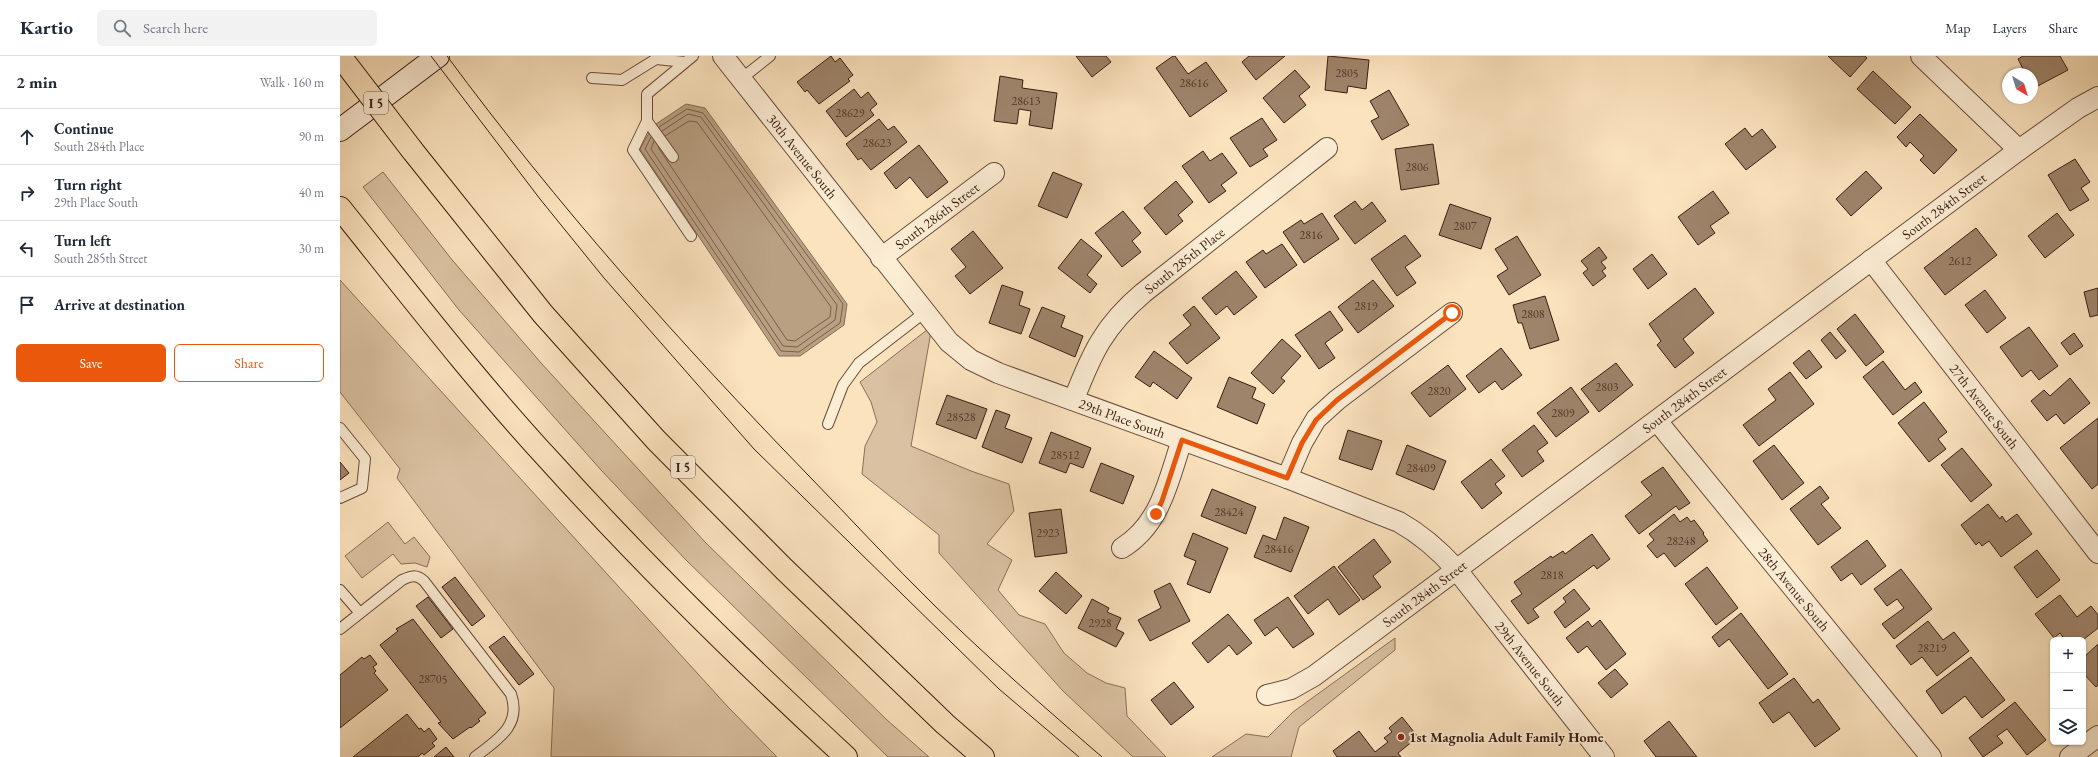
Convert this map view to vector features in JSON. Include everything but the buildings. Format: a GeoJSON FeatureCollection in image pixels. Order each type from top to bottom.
{"type":"FeatureCollection","features":[{"type":"Feature","properties":{"kind":"highway","name":"I 5"},"geometry":{"type":"LineString","coordinates":[[340,56],[412,150],[543,314],[656,440],[784,569],[945,724],[983,757]]}},
{"type":"Feature","properties":{"kind":"highway"},"geometry":{"type":"LineString","coordinates":[[340,208],[458,355],[550,462],[650,566],[846,757]]}},
{"type":"Feature","properties":{"kind":"main road"},"geometry":{"type":"LineString","coordinates":[[340,130],[438,56]]}},
{"type":"Feature","properties":{"kind":"street","name":"30th Avenue South"},"geometry":{"type":"LineString","coordinates":[[723,56],[881,258]]}},
{"type":"Feature","properties":{"kind":"street"},"geometry":{"type":"LineString","coordinates":[[1921,56],[2019,150]]}},
{"type":"Feature","properties":{"kind":"street","name":"South 284th Street"},"geometry":{"type":"LineString","coordinates":[[1267,695],[1284,692],[1310,679],[2019,150],[2078,108],[2098,97]]}},
{"type":"Feature","properties":{"kind":"street","name":"South 285th Place"},"geometry":{"type":"LineString","coordinates":[[1074,400],[1097,344],[1120,314],[1143,293],[1327,148]]}},
{"type":"Feature","properties":{"kind":"street","name":"South 286th Street"},"geometry":{"type":"LineString","coordinates":[[881,258],[994,174]]}},
{"type":"Feature","properties":{"kind":"street","name":"29th Place South"},"geometry":{"type":"LineString","coordinates":[[881,258],[949,342],[971,360],[998,373],[1287,478],[1399,522],[1429,541],[1456,569]]}},
{"type":"Feature","properties":{"kind":"street","name":"27th Avenue South"},"geometry":{"type":"LineString","coordinates":[[1871,260],[2098,553]]}},
{"type":"Feature","properties":{"kind":"street"},"geometry":{"type":"LineString","coordinates":[[1287,478],[1302,443],[1316,420],[1337,400],[1452,313]]}},
{"type":"Feature","properties":{"kind":"street","name":"28th Avenue South"},"geometry":{"type":"LineString","coordinates":[[1657,421],[1931,757]]}},
{"type":"Feature","properties":{"kind":"street"},"geometry":{"type":"LineString","coordinates":[[1122,548],[1140,535],[1156,514],[1162,501],[1182,440]]}},
{"type":"Feature","properties":{"kind":"street","name":"29th Avenue South"},"geometry":{"type":"LineString","coordinates":[[1456,569],[1604,757]]}},
{"type":"Feature","properties":{"kind":"street"},"geometry":{"type":"LineString","coordinates":[[2070,757],[2098,736]]}},
{"type":"Feature","properties":{"kind":"lane"},"geometry":{"type":"LineString","coordinates":[[741,79],[770,56]]}},
{"type":"Feature","properties":{"kind":"lane"},"geometry":{"type":"LineString","coordinates":[[592,78],[622,80],[656,57],[688,59]]}},
{"type":"Feature","properties":{"kind":"lane"},"geometry":{"type":"LineString","coordinates":[[688,59],[646,94],[647,121],[633,150],[691,236]]}},
{"type":"Feature","properties":{"kind":"lane"},"geometry":{"type":"LineString","coordinates":[[647,121],[673,157]]}},
{"type":"Feature","properties":{"kind":"lane"},"geometry":{"type":"LineString","coordinates":[[828,424],[843,385],[859,363],[925,312]]}},
{"type":"Feature","properties":{"kind":"lane"},"geometry":{"type":"LineString","coordinates":[[340,428],[365,460],[362,488],[340,498]]}},
{"type":"Feature","properties":{"kind":"lane"},"geometry":{"type":"LineString","coordinates":[[340,629],[402,580],[411,576],[419,577],[424,581],[511,694],[514,703],[511,723],[502,736],[475,757]]}},
{"type":"Feature","properties":{"kind":"lane"},"geometry":{"type":"LineString","coordinates":[[340,590],[360,613]]}},
{"type":"Feature","properties":{"kind":"shaded area"},"geometry":{"type":"Polygon","coordinates":[[[383,172],[453,261],[542,364],[705,542],[887,720],[929,757],[888,757],[686,560],[601,470],[459,310],[363,187],[383,172]]]}},
{"type":"Feature","properties":{"kind":"shaded area"},"geometry":{"type":"Polygon","coordinates":[[[340,280],[728,707],[777,757],[551,757],[554,688],[397,478],[400,469],[340,392],[340,280]]]}},
{"type":"Feature","properties":{"kind":"shaded area"},"geometry":{"type":"Polygon","coordinates":[[[932,326],[911,446],[971,471],[1009,484],[1014,511],[987,544],[1012,560],[998,590],[1019,615],[1045,624],[1064,653],[1087,673],[1106,683],[1125,688],[1127,716],[1166,757],[1133,757],[1063,691],[939,553],[939,535],[862,474],[865,446],[877,422],[871,402],[860,382],[932,326]]]}},
{"type":"Feature","properties":{"kind":"shaded area"},"geometry":{"type":"Polygon","coordinates":[[[388,522],[405,544],[414,537],[430,557],[427,567],[415,563],[401,564],[393,554],[362,578],[345,556],[388,522]]]}},
{"type":"Feature","properties":{"kind":"shaded area"},"geometry":{"type":"Polygon","coordinates":[[[1395,638],[1395,650],[1299,727],[1291,757],[1212,757],[1246,734],[1268,737],[1293,712],[1395,638]]]}},
{"type":"Feature","properties":{"kind":"water"},"geometry":{"type":"Polygon","coordinates":[[[686,104],[705,108],[847,304],[844,325],[800,356],[779,356],[640,149],[653,126],[686,104]]]}},
{"type":"Feature","properties":{"kind":"tram line"},"geometry":{"type":"LineString","coordinates":[[431,56],[540,199],[604,278],[754,449],[999,689],[1079,757]]}},
{"type":"Feature","properties":{"kind":"tram line"},"geometry":{"type":"LineString","coordinates":[[447,56],[532,166],[576,219],[713,375],[934,605],[975,644],[1102,757]]}},
{"type":"Feature","properties":{"kind":"place","name":"1st Magnolia Adult Family Home"},"geometry":{"type":"Point","coordinates":[1401,737]}},
{"type":"Feature","properties":{"kind":"route"},"geometry":{"type":"LineString","coordinates":[[1156,514],[1162,501],[1182,440],[1287,478],[1302,443],[1316,420],[1337,400],[1452,313]]}}]}
